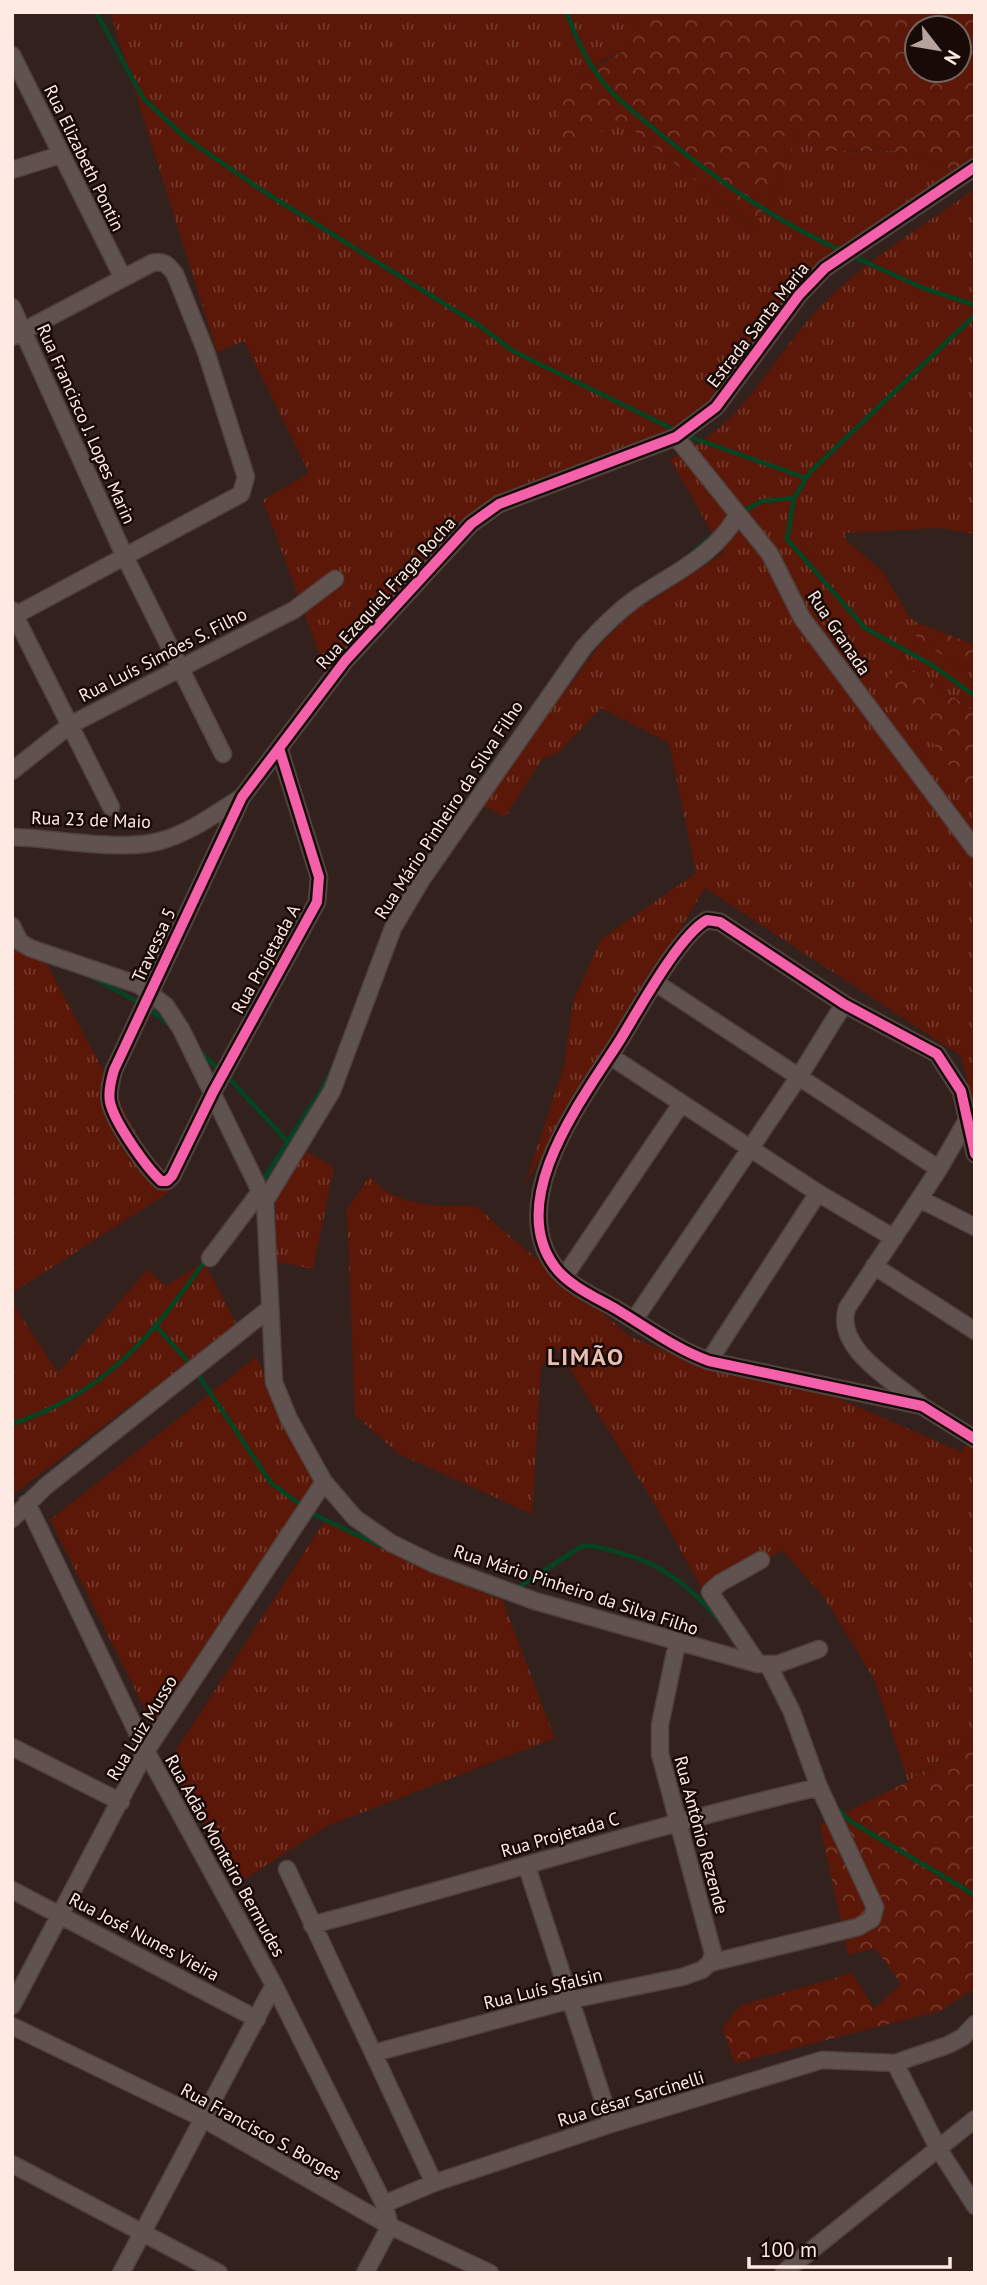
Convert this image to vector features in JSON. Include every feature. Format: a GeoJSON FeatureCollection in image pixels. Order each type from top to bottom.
{"type":"FeatureCollection","features":[{"type":"Feature","properties":{"kind":"street","name":"Rua Elizabeth Pontin"},"geometry":{"type":"LineString","coordinates":[[12,55],[123,278]]}},
{"type":"Feature","properties":{"kind":"street"},"geometry":{"type":"LineString","coordinates":[[12,170],[60,155]]}},
{"type":"Feature","properties":{"kind":"street","name":"Estrada Santa Maria"},"geometry":{"type":"LineString","coordinates":[[676,437],[716,407],[799,295],[825,268],[975,167]]}},
{"type":"Feature","properties":{"kind":"street"},"geometry":{"type":"LineString","coordinates":[[18,334],[123,278],[160,261],[167,264],[175,274],[206,352],[243,460],[245,486],[241,494],[13,614],[111,807]]}},
{"type":"Feature","properties":{"kind":"street","name":"Rua Francisco J. Lopes Marin"},"geometry":{"type":"LineString","coordinates":[[12,307],[18,334],[223,754]]}},
{"type":"Feature","properties":{"kind":"street","name":"Rua Granada"},"geometry":{"type":"LineString","coordinates":[[676,437],[770,554],[802,618],[975,849]]}},
{"type":"Feature","properties":{"kind":"street","name":"Rua Ezequiel Fraga Rocha"},"geometry":{"type":"LineString","coordinates":[[242,797],[345,661],[471,524],[499,505],[528,492],[676,437]]}},
{"type":"Feature","properties":{"kind":"street","name":"Rua Mário Pinheiro da Silva Filho"},"geometry":{"type":"LineString","coordinates":[[738,514],[725,534],[702,556],[612,617],[584,647],[551,691],[422,879],[393,928],[332,1091],[262,1196],[274,1382],[289,1419],[324,1482],[355,1518],[391,1543],[434,1564],[536,1601],[677,1643],[764,1665]]}},
{"type":"Feature","properties":{"kind":"street","name":"Rua Luís Simões S. Filho"},"geometry":{"type":"LineString","coordinates":[[12,771],[70,724],[294,610],[335,579]]}},
{"type":"Feature","properties":{"kind":"street","name":"Rua Projetada A"},"geometry":{"type":"LineString","coordinates":[[172,1176],[213,1093],[313,912],[320,890],[319,877],[279,748]]}},
{"type":"Feature","properties":{"kind":"street","name":"Rua 23 de Maio"},"geometry":{"type":"LineString","coordinates":[[12,837],[94,843],[150,843],[187,831],[242,797]]}},
{"type":"Feature","properties":{"kind":"street","name":"Travessa 5"},"geometry":{"type":"LineString","coordinates":[[172,1176],[167,1181],[161,1181],[152,1172],[112,1110],[109,1097],[114,1070],[242,797]]}},
{"type":"Feature","properties":{"kind":"street"},"geometry":{"type":"LineString","coordinates":[[922,1406],[709,1361],[684,1350],[564,1277],[554,1267],[539,1230],[539,1202],[551,1158],[564,1130],[656,983],[698,925],[714,919],[844,1004],[937,1054],[961,1091],[975,1154]]}},
{"type":"Feature","properties":{"kind":"street"},"geometry":{"type":"LineString","coordinates":[[12,926],[20,942],[30,948],[139,985],[166,1006],[181,1029],[262,1196],[210,1258]]}},
{"type":"Feature","properties":{"kind":"street"},"geometry":{"type":"LineString","coordinates":[[656,983],[800,1075],[939,1169]]}},
{"type":"Feature","properties":{"kind":"street"},"geometry":{"type":"LineString","coordinates":[[634,1320],[800,1075],[844,1004]]}},
{"type":"Feature","properties":{"kind":"street"},"geometry":{"type":"LineString","coordinates":[[610,1056],[818,1193],[894,1237]]}},
{"type":"Feature","properties":{"kind":"street"},"geometry":{"type":"LineString","coordinates":[[564,1277],[681,1104]]}},
{"type":"Feature","properties":{"kind":"street"},"geometry":{"type":"LineString","coordinates":[[967,1120],[920,1199],[847,1308],[843,1327],[853,1348],[922,1406],[972,1431]]}},
{"type":"Feature","properties":{"kind":"street"},"geometry":{"type":"LineString","coordinates":[[709,1361],[818,1193]]}},
{"type":"Feature","properties":{"kind":"street"},"geometry":{"type":"LineString","coordinates":[[920,1199],[975,1227]]}},
{"type":"Feature","properties":{"kind":"street"},"geometry":{"type":"LineString","coordinates":[[874,1266],[975,1331]]}},
{"type":"Feature","properties":{"kind":"street"},"geometry":{"type":"LineString","coordinates":[[12,1519],[27,1503],[269,1309]]}},
{"type":"Feature","properties":{"kind":"street","name":"Rua Luiz Musso"},"geometry":{"type":"LineString","coordinates":[[12,2006],[62,1916],[146,1751],[324,1482]]}},
{"type":"Feature","properties":{"kind":"street","name":"Rua Adão Monteiro Bermudes"},"geometry":{"type":"LineString","coordinates":[[27,1503],[146,1751],[274,1985],[384,2204],[390,2226]]}},
{"type":"Feature","properties":{"kind":"street"},"geometry":{"type":"LineString","coordinates":[[761,1560],[713,1587],[711,1596],[764,1665],[792,1712],[818,1787]]}},
{"type":"Feature","properties":{"kind":"street","name":"Rua Antônio Rezende"},"geometry":{"type":"LineString","coordinates":[[677,1643],[659,1740],[676,1821],[712,1958]]}},
{"type":"Feature","properties":{"kind":"street"},"geometry":{"type":"LineString","coordinates":[[764,1665],[819,1649]]}},
{"type":"Feature","properties":{"kind":"street"},"geometry":{"type":"LineString","coordinates":[[12,1746],[121,1802]]}},
{"type":"Feature","properties":{"kind":"street","name":"Rua Projetada C"},"geometry":{"type":"LineString","coordinates":[[312,1925],[480,1877],[527,1867],[676,1821],[818,1787]]}},
{"type":"Feature","properties":{"kind":"street","name":"Rua Luís Sfalsin"},"geometry":{"type":"LineString","coordinates":[[374,2053],[570,2000],[682,1976],[702,1970],[712,1958],[858,1927],[872,1919],[876,1907],[818,1787]]}},
{"type":"Feature","properties":{"kind":"street"},"geometry":{"type":"LineString","coordinates":[[527,1867],[611,2124]]}},
{"type":"Feature","properties":{"kind":"street"},"geometry":{"type":"LineString","coordinates":[[287,1869],[434,2183]]}},
{"type":"Feature","properties":{"kind":"street","name":"Rua José Nunes Vieira"},"geometry":{"type":"LineString","coordinates":[[12,1890],[257,2019]]}},
{"type":"Feature","properties":{"kind":"street"},"geometry":{"type":"LineString","coordinates":[[121,2273],[274,1985]]}},
{"type":"Feature","properties":{"kind":"street"},"geometry":{"type":"LineString","coordinates":[[975,2024],[963,2037],[948,2045],[895,2063],[938,2148],[975,2206]]}},
{"type":"Feature","properties":{"kind":"street","name":"Rua Francisco S. Borges"},"geometry":{"type":"LineString","coordinates":[[12,2026],[202,2118],[390,2226],[490,2273]]}},
{"type":"Feature","properties":{"kind":"street","name":"Rua César Sarcinelli"},"geometry":{"type":"LineString","coordinates":[[384,2204],[434,2183],[611,2124],[822,2060],[895,2063]]}},
{"type":"Feature","properties":{"kind":"street"},"geometry":{"type":"LineString","coordinates":[[783,2273],[975,2119]]}},
{"type":"Feature","properties":{"kind":"street"},"geometry":{"type":"LineString","coordinates":[[12,2164],[142,2230],[219,2273]]}},
{"type":"Feature","properties":{"kind":"street"},"geometry":{"type":"LineString","coordinates":[[365,2273],[390,2226]]}},
{"type":"Feature","properties":{"kind":"green space"},"geometry":{"type":"Polygon","coordinates":[[[110,12],[629,12],[637,28],[631,48],[602,60],[582,77],[624,122],[752,227],[764,212],[800,131],[847,152],[896,151],[920,156],[960,173],[825,259],[787,298],[723,384],[688,424],[500,499],[328,678],[263,500],[309,473],[244,341],[217,352],[110,12]]]}},
{"type":"Feature","properties":{"kind":"green space"},"geometry":{"type":"Polygon","coordinates":[[[629,12],[975,12],[975,162],[960,173],[920,156],[896,151],[825,151],[800,131],[764,212],[753,227],[624,122],[565,147],[557,126],[559,112],[573,87],[594,68],[631,48],[637,28],[629,12]]]}},
{"type":"Feature","properties":{"kind":"green space"},"geometry":{"type":"Polygon","coordinates":[[[975,189],[975,534],[940,528],[844,533],[847,541],[883,572],[910,618],[918,623],[916,639],[975,675],[975,712],[903,663],[975,800],[975,1110],[961,1056],[705,888],[525,1184],[564,1066],[573,1002],[601,939],[696,873],[669,743],[601,708],[558,753],[542,759],[505,817],[480,804],[603,641],[636,610],[724,553],[670,459],[696,445],[737,410],[803,327],[839,288],[975,189]]]}},
{"type":"Feature","properties":{"kind":"green space"},"geometry":{"type":"Polygon","coordinates":[[[918,623],[975,645],[975,675],[916,639],[918,623]]]}},
{"type":"Feature","properties":{"kind":"green space"},"geometry":{"type":"Polygon","coordinates":[[[903,663],[975,712],[975,800],[885,679],[903,663]]]}},
{"type":"Feature","properties":{"kind":"green space"},"geometry":{"type":"Polygon","coordinates":[[[12,937],[47,964],[168,1193],[12,1293],[12,937]]]}},
{"type":"Feature","properties":{"kind":"green space"},"geometry":{"type":"Polygon","coordinates":[[[303,1150],[334,1167],[313,1269],[273,1261],[276,1201],[303,1150]]]}},
{"type":"Feature","properties":{"kind":"green space"},"geometry":{"type":"Polygon","coordinates":[[[370,1176],[385,1190],[406,1200],[480,1209],[631,1337],[710,1370],[829,1394],[961,1452],[975,1431],[975,1737],[908,1781],[874,1679],[823,1596],[782,1550],[708,1599],[651,1498],[555,1346],[541,1368],[532,1514],[399,1454],[355,1415],[347,1209],[370,1176]]]}},
{"type":"Feature","properties":{"kind":"green space"},"geometry":{"type":"Polygon","coordinates":[[[204,1262],[237,1325],[16,1492],[12,1492],[12,1302],[58,1373],[147,1270],[166,1286],[204,1262]]]}},
{"type":"Feature","properties":{"kind":"green space"},"geometry":{"type":"Polygon","coordinates":[[[256,1357],[319,1485],[158,1735],[50,1520],[256,1357]]]}},
{"type":"Feature","properties":{"kind":"green space"},"geometry":{"type":"Polygon","coordinates":[[[326,1519],[502,1600],[555,1738],[327,1826],[240,1882],[169,1761],[326,1519]]]}},
{"type":"Feature","properties":{"kind":"green space"},"geometry":{"type":"Polygon","coordinates":[[[975,1737],[975,1988],[940,2011],[735,2063],[722,2028],[741,2005],[852,1973],[874,2009],[901,1984],[875,1948],[848,1955],[820,1825],[909,1781],[975,1737]]]}},
{"type":"Feature","properties":{"kind":"waterway"},"geometry":{"type":"LineString","coordinates":[[96,12],[143,98],[186,138],[263,191],[480,326],[513,351],[677,431]]}},
{"type":"Feature","properties":{"kind":"waterway"},"geometry":{"type":"LineString","coordinates":[[567,12],[592,67],[625,105],[749,200],[842,251]]}},
{"type":"Feature","properties":{"kind":"waterway"},"geometry":{"type":"LineString","coordinates":[[850,255],[923,288],[975,305]]}},
{"type":"Feature","properties":{"kind":"waterway"},"geometry":{"type":"LineString","coordinates":[[975,315],[810,472],[794,498],[787,539],[865,628],[932,665],[975,696]]}},
{"type":"Feature","properties":{"kind":"waterway"},"geometry":{"type":"LineString","coordinates":[[685,435],[806,478]]}},
{"type":"Feature","properties":{"kind":"waterway"},"geometry":{"type":"LineString","coordinates":[[742,512],[762,501],[794,498]]}},
{"type":"Feature","properties":{"kind":"waterway"},"geometry":{"type":"LineString","coordinates":[[691,554],[708,539]]}},
{"type":"Feature","properties":{"kind":"waterway"},"geometry":{"type":"LineString","coordinates":[[470,797],[503,750]]}},
{"type":"Feature","properties":{"kind":"waterway"},"geometry":{"type":"LineString","coordinates":[[92,977],[140,1003]]}},
{"type":"Feature","properties":{"kind":"waterway"},"geometry":{"type":"LineString","coordinates":[[147,1007],[171,1026]]}},
{"type":"Feature","properties":{"kind":"waterway"},"geometry":{"type":"LineString","coordinates":[[198,1050],[220,1070]]}},
{"type":"Feature","properties":{"kind":"waterway"},"geometry":{"type":"LineString","coordinates":[[261,1183],[334,1066]]}},
{"type":"Feature","properties":{"kind":"waterway"},"geometry":{"type":"LineString","coordinates":[[227,1076],[288,1142]]}},
{"type":"Feature","properties":{"kind":"waterway"},"geometry":{"type":"LineString","coordinates":[[12,1424],[74,1396],[124,1359],[167,1312],[207,1258]]}},
{"type":"Feature","properties":{"kind":"waterway"},"geometry":{"type":"LineString","coordinates":[[155,1325],[192,1366]]}},
{"type":"Feature","properties":{"kind":"waterway"},"geometry":{"type":"LineString","coordinates":[[197,1373],[271,1483],[315,1515],[385,1548]]}},
{"type":"Feature","properties":{"kind":"waterway"},"geometry":{"type":"LineString","coordinates":[[516,1589],[580,1547],[598,1547],[634,1557],[663,1570],[688,1589],[723,1625]]}},
{"type":"Feature","properties":{"kind":"waterway"},"geometry":{"type":"LineString","coordinates":[[453,1579],[494,1594]]}},
{"type":"Feature","properties":{"kind":"waterway"},"geometry":{"type":"LineString","coordinates":[[834,1805],[850,1821],[975,1895]]}},
{"type":"Feature","properties":{"kind":"cycle path"},"geometry":{"type":"LineString","coordinates":[[279,748],[319,877],[317,902],[213,1092],[172,1176],[167,1181],[161,1181],[131,1144],[113,1111],[109,1094],[114,1070],[242,797],[345,661],[471,524],[499,504],[676,437],[716,407],[799,295],[825,268],[975,167]]}},
{"type":"Feature","properties":{"kind":"cycle path"},"geometry":{"type":"LineString","coordinates":[[975,1154],[961,1091],[937,1054],[844,1004],[720,922],[707,920],[696,928],[672,957],[570,1119],[544,1180],[539,1211],[542,1240],[561,1274],[584,1291],[685,1350],[709,1361],[922,1406],[975,1439]]}},
{"type":"Feature","properties":{"kind":"district","name":"LIMÃO"},"geometry":{"type":"Point","coordinates":[586,1357]}}]}
